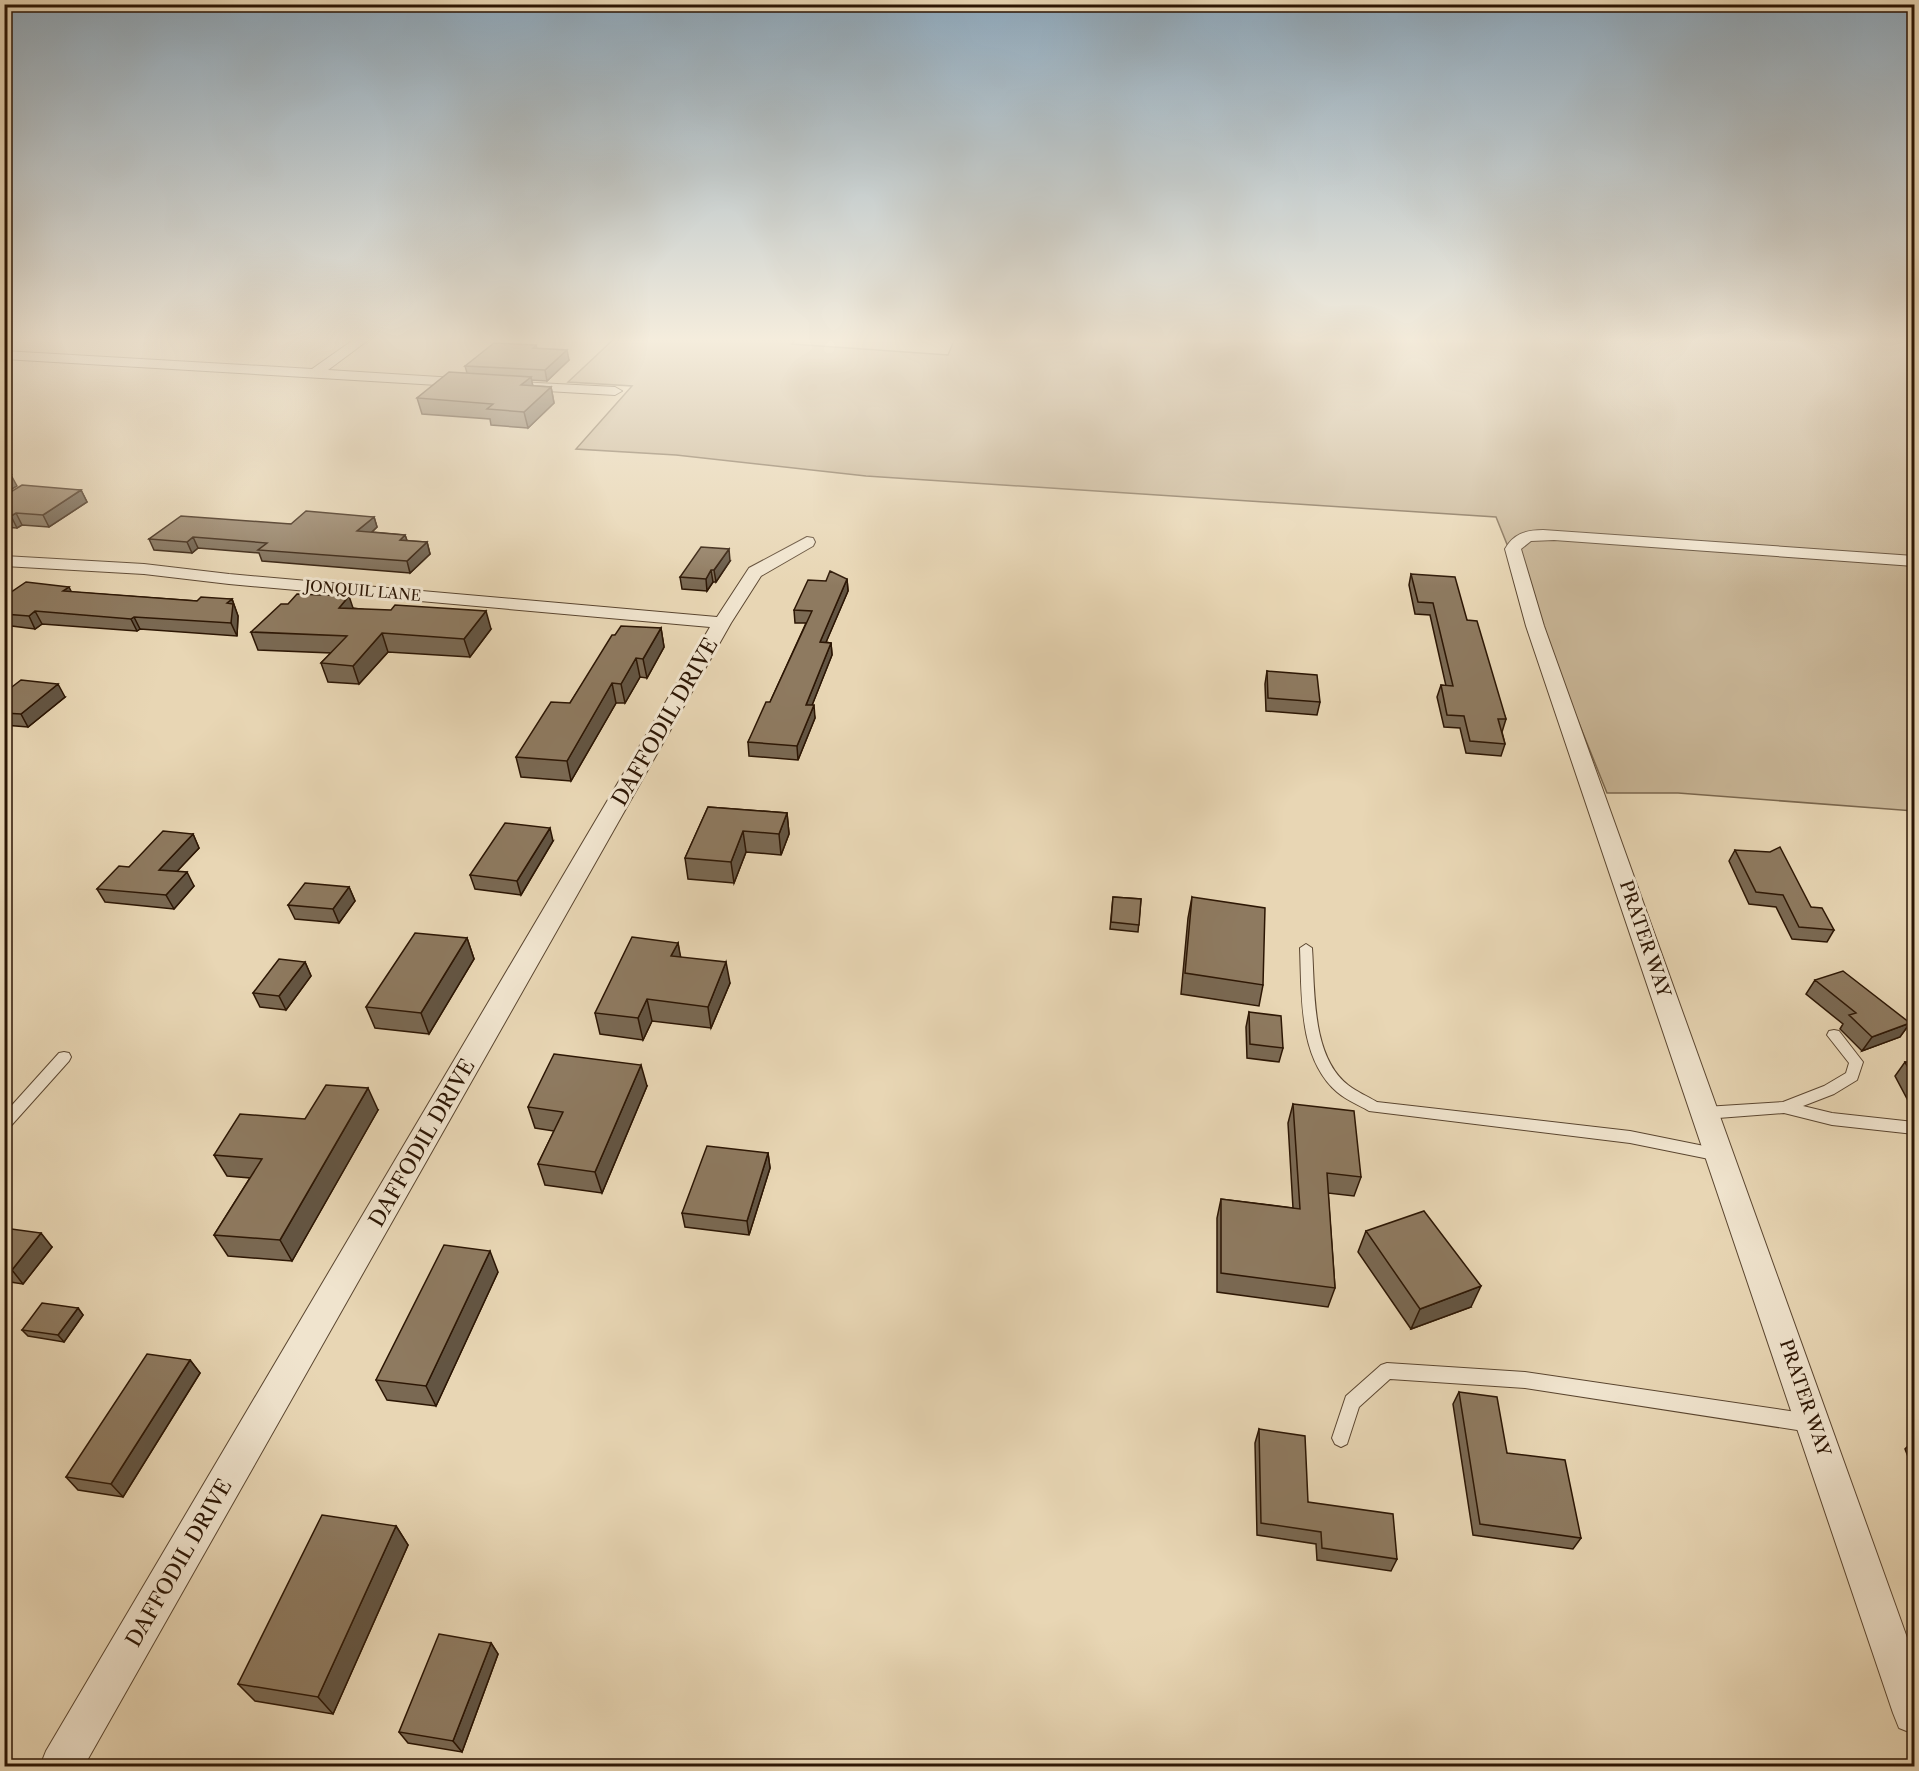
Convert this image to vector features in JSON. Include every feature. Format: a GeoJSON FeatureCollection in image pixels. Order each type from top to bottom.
{"type":"FeatureCollection","features":[{"type":"Feature","properties":{"kind":"street","name":"PRATER WAY"},"geometry":{"type":"LineString","coordinates":[[1914,561],[1554,535],[1523,538],[1515,545],[1514,556],[1535,626],[1914,1713]]}},
{"type":"Feature","properties":{"kind":"street","name":"DAFFODIL DRIVE"},"geometry":{"type":"LineString","coordinates":[[61,1767],[722,623],[755,572],[807,542]]}},
{"type":"Feature","properties":{"kind":"street","name":"JONQUIL LANE"},"geometry":{"type":"LineString","coordinates":[[6,563],[54,562],[144,569],[229,579],[722,623]]}},
{"type":"Feature","properties":{"kind":"lane"},"geometry":{"type":"LineString","coordinates":[[1306,948],[1315,1045],[1324,1067],[1342,1087],[1374,1107],[1630,1137],[1720,1156]]}},
{"type":"Feature","properties":{"kind":"lane"},"geometry":{"type":"LineString","coordinates":[[1784,1108],[1829,1090],[1852,1076],[1856,1062],[1834,1035]]}},
{"type":"Feature","properties":{"kind":"lane"},"geometry":{"type":"LineString","coordinates":[[4,1124],[64,1057]]}},
{"type":"Feature","properties":{"kind":"lane"},"geometry":{"type":"LineString","coordinates":[[1705,1113],[1784,1108],[1832,1119],[1914,1128]]}},
{"type":"Feature","properties":{"kind":"lane"},"geometry":{"type":"LineString","coordinates":[[1341,1438],[1352,1402],[1387,1371],[1525,1380],[1814,1424]]}},
{"type":"Feature","properties":{"kind":"shaded area"},"geometry":{"type":"Polygon","coordinates":[[[601,421],[1914,421],[1914,560],[1902,560],[1914,574],[1914,811],[1678,793],[1607,793],[1496,517],[866,476],[676,455],[576,449],[601,421]]]}},
{"type":"Feature","properties":{"kind":"building"},"geometry":{"type":"Polygon","coordinates":[[[22,485],[81,490],[43,515],[16,513],[4,516],[4,496],[22,485]]]}},
{"type":"Feature","properties":{"kind":"building"},"geometry":{"type":"Polygon","coordinates":[[[306,511],[374,517],[357,531],[405,535],[400,540],[427,542],[407,561],[258,550],[267,543],[193,537],[187,542],[149,539],[181,516],[291,524],[306,511]]]}},
{"type":"Feature","properties":{"kind":"building"},"geometry":{"type":"Polygon","coordinates":[[[701,547],[729,549],[706,579],[680,577],[701,547]]]}},
{"type":"Feature","properties":{"kind":"building"},"geometry":{"type":"Polygon","coordinates":[[[830,571],[847,579],[820,642],[831,643],[806,705],[814,705],[797,746],[748,742],[766,702],[770,702],[812,611],[794,610],[808,580],[826,581],[830,571]]]}},
{"type":"Feature","properties":{"kind":"building"},"geometry":{"type":"Polygon","coordinates":[[[1411,574],[1455,577],[1467,620],[1477,621],[1506,719],[1498,719],[1505,744],[1470,741],[1464,716],[1447,715],[1441,685],[1453,686],[1433,603],[1418,602],[1411,574]]]}},
{"type":"Feature","properties":{"kind":"building"},"geometry":{"type":"Polygon","coordinates":[[[26,582],[69,587],[63,591],[197,601],[201,597],[232,599],[227,603],[233,604],[231,623],[134,617],[131,619],[35,611],[29,616],[4,614],[4,597],[26,582]]]}},
{"type":"Feature","properties":{"kind":"building"},"geometry":{"type":"Polygon","coordinates":[[[297,594],[349,596],[339,608],[391,610],[395,605],[486,611],[464,639],[382,633],[353,666],[321,663],[347,636],[251,632],[281,604],[288,604],[297,594]]]}},
{"type":"Feature","properties":{"kind":"building"},"geometry":{"type":"Polygon","coordinates":[[[621,626],[661,628],[643,659],[636,658],[621,684],[612,683],[567,761],[516,757],[551,702],[570,703],[612,635],[615,635],[621,626]]]}},
{"type":"Feature","properties":{"kind":"building"},"geometry":{"type":"Polygon","coordinates":[[[1267,671],[1317,675],[1320,702],[1268,698],[1267,671]]]}},
{"type":"Feature","properties":{"kind":"building"},"geometry":{"type":"Polygon","coordinates":[[[21,680],[58,684],[21,714],[4,713],[4,693],[21,680]]]}},
{"type":"Feature","properties":{"kind":"building"},"geometry":{"type":"Polygon","coordinates":[[[708,807],[787,813],[779,834],[743,831],[731,862],[685,858],[708,807]]]}},
{"type":"Feature","properties":{"kind":"building"},"geometry":{"type":"Polygon","coordinates":[[[505,823],[550,828],[517,881],[470,875],[505,823]]]}},
{"type":"Feature","properties":{"kind":"building"},"geometry":{"type":"Polygon","coordinates":[[[163,831],[193,834],[159,870],[187,872],[166,895],[97,889],[119,866],[129,867],[163,831]]]}},
{"type":"Feature","properties":{"kind":"building"},"geometry":{"type":"Polygon","coordinates":[[[1780,847],[1811,907],[1822,908],[1834,930],[1799,927],[1783,895],[1756,892],[1735,850],[1770,852],[1780,847]]]}},
{"type":"Feature","properties":{"kind":"building"},"geometry":{"type":"Polygon","coordinates":[[[305,883],[349,887],[333,909],[288,905],[305,883]]]}},
{"type":"Feature","properties":{"kind":"building"},"geometry":{"type":"Polygon","coordinates":[[[1113,897],[1141,899],[1139,925],[1111,922],[1113,897]]]}},
{"type":"Feature","properties":{"kind":"building"},"geometry":{"type":"Polygon","coordinates":[[[1192,897],[1265,908],[1263,985],[1185,973],[1192,897]]]}},
{"type":"Feature","properties":{"kind":"building"},"geometry":{"type":"Polygon","coordinates":[[[415,933],[467,938],[421,1013],[366,1007],[415,933]]]}},
{"type":"Feature","properties":{"kind":"building"},"geometry":{"type":"Polygon","coordinates":[[[632,937],[678,943],[671,956],[726,962],[708,1007],[647,999],[638,1018],[595,1013],[632,937]]]}},
{"type":"Feature","properties":{"kind":"building"},"geometry":{"type":"Polygon","coordinates":[[[279,959],[305,962],[279,996],[253,993],[279,959]]]}},
{"type":"Feature","properties":{"kind":"building"},"geometry":{"type":"Polygon","coordinates":[[[1843,971],[1910,1023],[1872,1037],[1849,1015],[1856,1013],[1815,980],[1843,971]]]}},
{"type":"Feature","properties":{"kind":"building"},"geometry":{"type":"Polygon","coordinates":[[[1249,1012],[1281,1016],[1283,1048],[1250,1044],[1249,1012]]]}},
{"type":"Feature","properties":{"kind":"building"},"geometry":{"type":"Polygon","coordinates":[[[554,1054],[641,1065],[595,1172],[538,1164],[563,1112],[528,1107],[554,1054]]]}},
{"type":"Feature","properties":{"kind":"building"},"geometry":{"type":"Polygon","coordinates":[[[1905,1062],[1914,1063],[1914,1079],[1905,1062]]]}},
{"type":"Feature","properties":{"kind":"building"},"geometry":{"type":"Polygon","coordinates":[[[326,1085],[368,1088],[280,1240],[214,1235],[262,1159],[214,1155],[240,1114],[305,1119],[326,1085]]]}},
{"type":"Feature","properties":{"kind":"building"},"geometry":{"type":"Polygon","coordinates":[[[1293,1104],[1354,1111],[1361,1177],[1327,1173],[1335,1288],[1221,1273],[1221,1199],[1300,1209],[1293,1104]]]}},
{"type":"Feature","properties":{"kind":"building"},"geometry":{"type":"Polygon","coordinates":[[[707,1146],[768,1153],[747,1221],[682,1213],[707,1146]]]}},
{"type":"Feature","properties":{"kind":"building"},"geometry":{"type":"Polygon","coordinates":[[[1424,1211],[1481,1286],[1420,1309],[1366,1231],[1424,1211]]]}},
{"type":"Feature","properties":{"kind":"building"},"geometry":{"type":"Polygon","coordinates":[[[4,1228],[41,1233],[12,1270],[4,1269],[4,1228]]]}},
{"type":"Feature","properties":{"kind":"building"},"geometry":{"type":"Polygon","coordinates":[[[444,1245],[490,1251],[426,1386],[376,1380],[444,1245]]]}},
{"type":"Feature","properties":{"kind":"building"},"geometry":{"type":"Polygon","coordinates":[[[42,1303],[78,1308],[58,1335],[22,1330],[42,1303]]]}},
{"type":"Feature","properties":{"kind":"building"},"geometry":{"type":"Polygon","coordinates":[[[147,1354],[190,1360],[111,1484],[66,1477],[147,1354]]]}},
{"type":"Feature","properties":{"kind":"building"},"geometry":{"type":"Polygon","coordinates":[[[1459,1392],[1497,1397],[1507,1453],[1565,1460],[1581,1538],[1480,1524],[1459,1392]]]}},
{"type":"Feature","properties":{"kind":"building"},"geometry":{"type":"Polygon","coordinates":[[[1259,1429],[1305,1436],[1308,1502],[1393,1514],[1397,1559],[1322,1548],[1321,1532],[1261,1523],[1259,1429]]]}},
{"type":"Feature","properties":{"kind":"building"},"geometry":{"type":"Polygon","coordinates":[[[322,1515],[396,1526],[318,1697],[238,1684],[322,1515]]]}},
{"type":"Feature","properties":{"kind":"building"},"geometry":{"type":"Polygon","coordinates":[[[439,1634],[491,1643],[453,1741],[399,1732],[439,1634]]]}}]}
